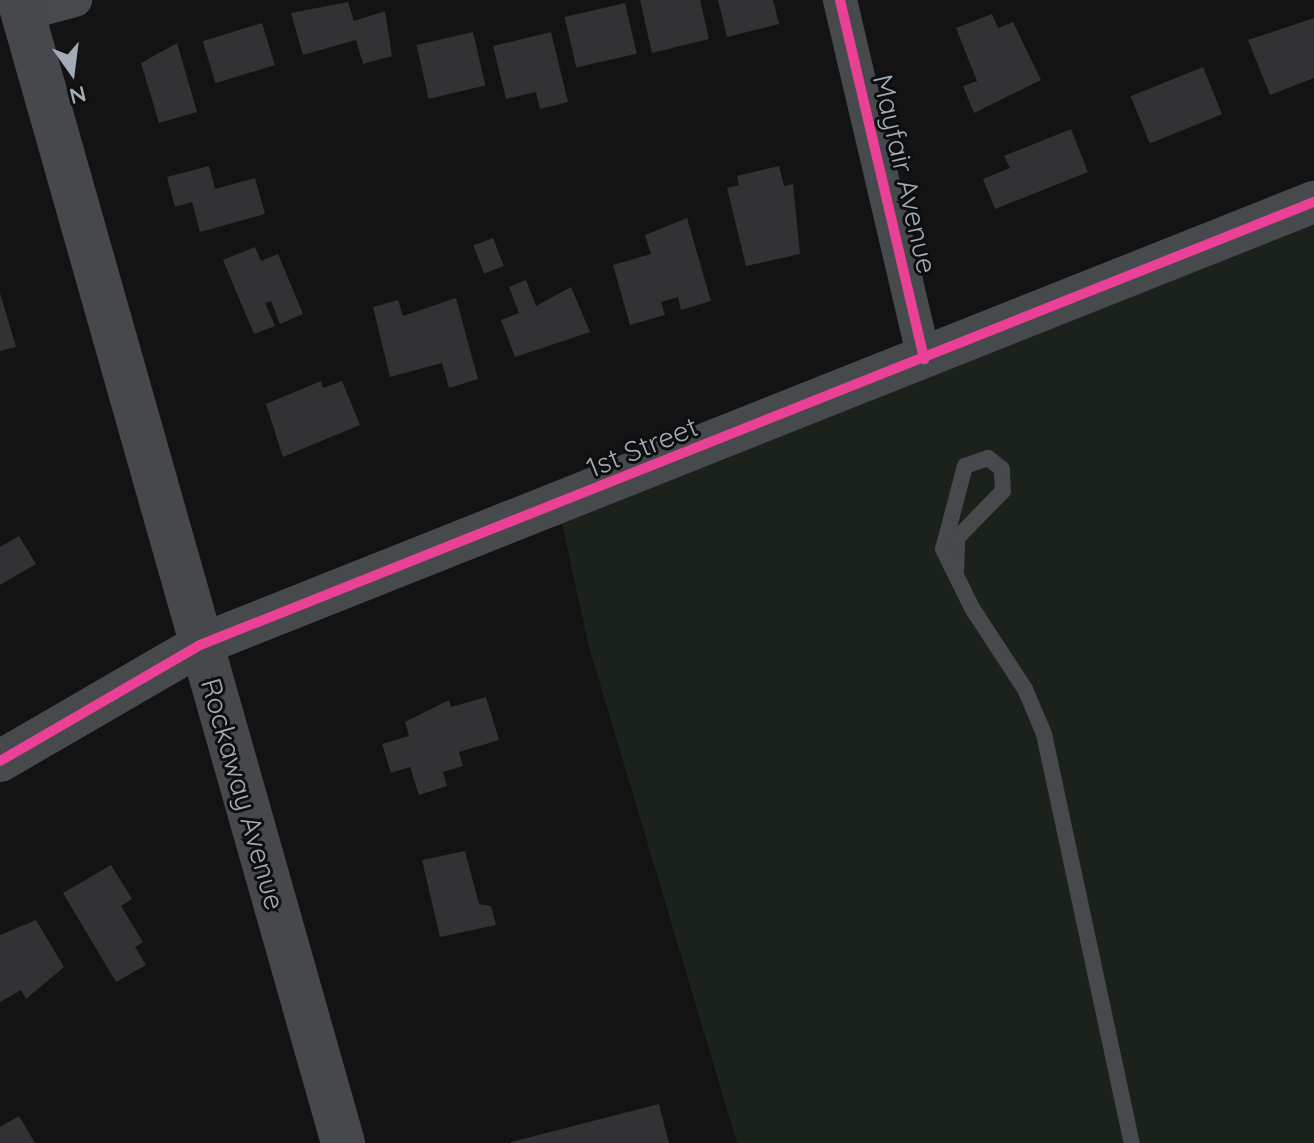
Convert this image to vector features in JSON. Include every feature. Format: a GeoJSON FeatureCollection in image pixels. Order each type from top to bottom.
{"type":"FeatureCollection","features":[{"type":"Feature","properties":{"kind":"main road","name":"Rockaway Avenue"},"geometry":{"type":"LineString","coordinates":[[21,7],[343,1143]]}},
{"type":"Feature","properties":{"kind":"street"},"geometry":{"type":"LineString","coordinates":[[21,7],[75,0]]}},
{"type":"Feature","properties":{"kind":"street","name":"Mayfair Avenue"},"geometry":{"type":"LineString","coordinates":[[840,0],[924,359]]}},
{"type":"Feature","properties":{"kind":"street","name":"1st Street"},"geometry":{"type":"LineString","coordinates":[[0,761],[200,645],[1314,202]]}},
{"type":"Feature","properties":{"kind":"lane"},"geometry":{"type":"LineString","coordinates":[[956,574],[957,538],[1003,491],[1002,469],[988,458],[965,466],[952,500],[943,549],[956,574],[1044,734],[1132,1143]]}},
{"type":"Feature","properties":{"kind":"shaded area"},"geometry":{"type":"Polygon","coordinates":[[[1314,202],[1314,1143],[737,1143],[589,647],[558,506],[1314,202]]]}},
{"type":"Feature","properties":{"kind":"building"},"geometry":{"type":"Polygon","coordinates":[[[640,0],[700,0],[709,39],[652,53],[640,0]]]}},
{"type":"Feature","properties":{"kind":"building"},"geometry":{"type":"Polygon","coordinates":[[[718,0],[773,0],[779,24],[727,37],[718,0]]]}},
{"type":"Feature","properties":{"kind":"building"},"geometry":{"type":"Polygon","coordinates":[[[348,2],[354,21],[385,11],[392,56],[363,64],[356,40],[303,55],[291,13],[348,2]]]}},
{"type":"Feature","properties":{"kind":"building"},"geometry":{"type":"Polygon","coordinates":[[[625,3],[637,54],[576,68],[565,17],[625,3]]]}},
{"type":"Feature","properties":{"kind":"building"},"geometry":{"type":"Polygon","coordinates":[[[992,14],[998,28],[1013,22],[1041,80],[974,113],[963,86],[977,81],[956,28],[992,14]]]}},
{"type":"Feature","properties":{"kind":"building"},"geometry":{"type":"Polygon","coordinates":[[[1314,18],[1314,78],[1270,95],[1248,40],[1314,18]]]}},
{"type":"Feature","properties":{"kind":"building"},"geometry":{"type":"Polygon","coordinates":[[[262,23],[275,65],[216,83],[203,41],[262,23]]]}},
{"type":"Feature","properties":{"kind":"building"},"geometry":{"type":"Polygon","coordinates":[[[473,32],[485,86],[429,99],[416,45],[473,32]]]}},
{"type":"Feature","properties":{"kind":"building"},"geometry":{"type":"Polygon","coordinates":[[[551,32],[568,102],[540,109],[536,92],[506,99],[493,46],[551,32]]]}},
{"type":"Feature","properties":{"kind":"building"},"geometry":{"type":"Polygon","coordinates":[[[177,43],[197,112],[159,123],[141,63],[177,43]]]}},
{"type":"Feature","properties":{"kind":"building"},"geometry":{"type":"Polygon","coordinates":[[[1203,67],[1222,114],[1150,144],[1131,96],[1203,67]]]}},
{"type":"Feature","properties":{"kind":"building"},"geometry":{"type":"Polygon","coordinates":[[[1071,129],[1088,172],[995,209],[983,179],[1010,168],[1004,156],[1071,129]]]}},
{"type":"Feature","properties":{"kind":"building"},"geometry":{"type":"Polygon","coordinates":[[[209,166],[215,189],[255,178],[265,214],[200,232],[192,202],[175,207],[167,177],[209,166]]]}},
{"type":"Feature","properties":{"kind":"building"},"geometry":{"type":"Polygon","coordinates":[[[779,166],[784,186],[793,184],[800,254],[746,266],[727,188],[739,185],[737,176],[779,166]]]}},
{"type":"Feature","properties":{"kind":"building"},"geometry":{"type":"Polygon","coordinates":[[[687,218],[711,301],[681,310],[678,297],[661,302],[665,315],[630,325],[613,265],[651,254],[645,235],[687,218]]]}},
{"type":"Feature","properties":{"kind":"building"},"geometry":{"type":"Polygon","coordinates":[[[493,238],[504,266],[484,274],[473,246],[493,238]]]}},
{"type":"Feature","properties":{"kind":"building"},"geometry":{"type":"Polygon","coordinates":[[[255,247],[261,261],[278,254],[303,314],[280,324],[271,301],[265,303],[275,326],[254,334],[223,260],[255,247]]]}},
{"type":"Feature","properties":{"kind":"building"},"geometry":{"type":"Polygon","coordinates":[[[526,280],[536,306],[571,287],[590,332],[515,357],[501,320],[519,313],[509,287],[526,280]]]}},
{"type":"Feature","properties":{"kind":"building"},"geometry":{"type":"Polygon","coordinates":[[[0,293],[16,347],[0,351],[0,293]]]}},
{"type":"Feature","properties":{"kind":"building"},"geometry":{"type":"Polygon","coordinates":[[[456,298],[478,379],[449,388],[442,363],[390,377],[373,307],[398,300],[403,316],[456,298]]]}},
{"type":"Feature","properties":{"kind":"building"},"geometry":{"type":"Polygon","coordinates":[[[321,381],[323,388],[342,381],[360,425],[283,457],[266,404],[321,381]]]}},
{"type":"Feature","properties":{"kind":"building"},"geometry":{"type":"Polygon","coordinates":[[[19,536],[36,564],[0,585],[0,547],[19,536]]]}},
{"type":"Feature","properties":{"kind":"building"},"geometry":{"type":"Polygon","coordinates":[[[486,697],[499,740],[459,752],[463,766],[443,772],[447,786],[419,795],[410,767],[391,773],[382,744],[409,736],[405,722],[449,700],[451,707],[486,697]]]}},
{"type":"Feature","properties":{"kind":"building"},"geometry":{"type":"Polygon","coordinates":[[[465,851],[479,904],[491,906],[496,925],[440,937],[422,860],[465,851]]]}},
{"type":"Feature","properties":{"kind":"building"},"geometry":{"type":"Polygon","coordinates":[[[111,865],[132,899],[121,906],[143,942],[135,947],[146,965],[116,982],[63,893],[111,865]]]}},
{"type":"Feature","properties":{"kind":"building"},"geometry":{"type":"Polygon","coordinates":[[[36,920],[64,967],[26,999],[21,990],[0,1002],[0,935],[36,920]]]}},
{"type":"Feature","properties":{"kind":"building"},"geometry":{"type":"Polygon","coordinates":[[[659,1104],[669,1143],[511,1143],[511,1142],[659,1104]]]}},
{"type":"Feature","properties":{"kind":"building"},"geometry":{"type":"Polygon","coordinates":[[[19,1116],[35,1143],[0,1143],[0,1127],[19,1116]]]}},
{"type":"Feature","properties":{"kind":"cycle path"},"geometry":{"type":"LineString","coordinates":[[840,0],[924,359]]}},
{"type":"Feature","properties":{"kind":"cycle path"},"geometry":{"type":"LineString","coordinates":[[0,761],[200,645],[1314,202]]}}]}
